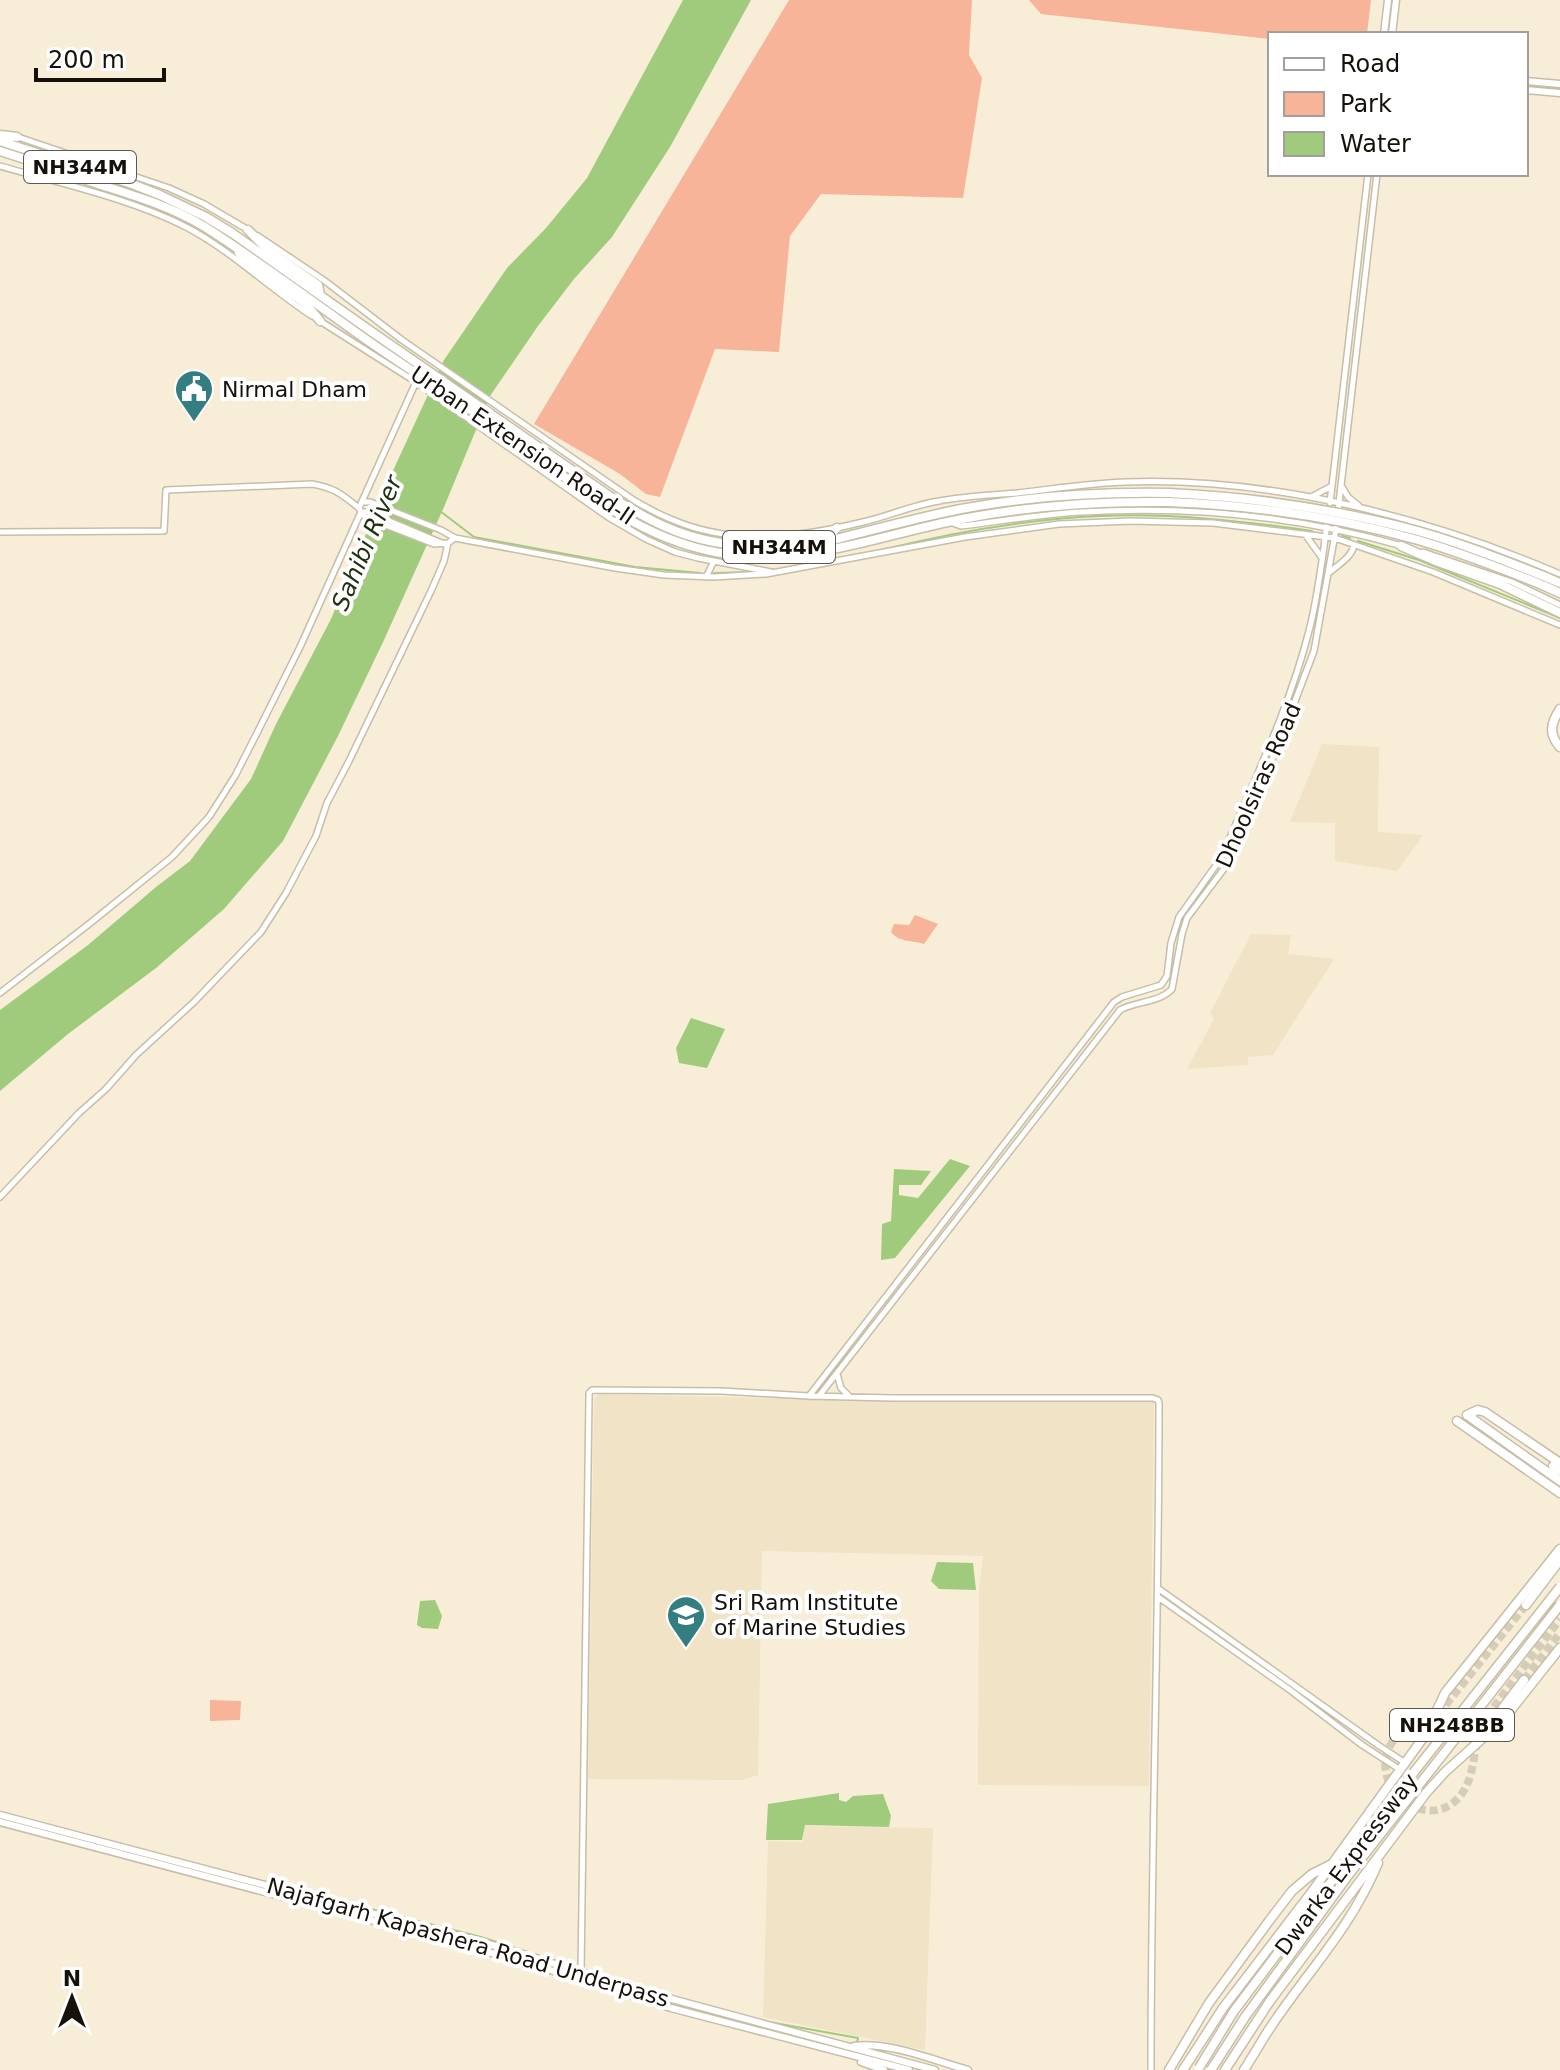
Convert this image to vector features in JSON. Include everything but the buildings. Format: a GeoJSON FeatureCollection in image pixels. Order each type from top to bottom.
{"type":"FeatureCollection","features":[{"type":"Feature","properties":{"kind":"highway"},"geometry":{"type":"LineString","coordinates":[[0,136],[17,137]]}},
{"type":"Feature","properties":{"kind":"highway","name":"Urban Extension Road-II"},"geometry":{"type":"LineString","coordinates":[[0,136],[160,195],[206,217],[320,295],[426,376]]}},
{"type":"Feature","properties":{"kind":"highway","name":"Urban Extension Road-II"},"geometry":{"type":"LineString","coordinates":[[0,151],[156,203],[203,226],[426,376],[510,426],[611,497],[653,522],[688,535],[749,547],[777,547],[814,544],[961,509],[1039,498],[1125,492],[1209,495],[1321,509],[1420,532],[1469,547],[1560,583]]}},
{"type":"Feature","properties":{"kind":"highway"},"geometry":{"type":"LineString","coordinates":[[0,158],[30,160]]}},
{"type":"Feature","properties":{"kind":"highway"},"geometry":{"type":"LineString","coordinates":[[248,230],[268,250],[318,285],[320,295]]}},
{"type":"Feature","properties":{"kind":"highway"},"geometry":{"type":"LineString","coordinates":[[239,250],[243,259],[305,303],[320,321]]}},
{"type":"Feature","properties":{"kind":"highway","name":"Urban Extension Road-II"},"geometry":{"type":"LineString","coordinates":[[510,426],[595,499],[631,521],[676,542],[713,552],[754,557],[792,557],[948,522],[1042,507],[1124,502],[1204,504],[1320,517],[1430,544],[1466,555],[1560,593]]}},
{"type":"Feature","properties":{"kind":"highway"},"geometry":{"type":"LineString","coordinates":[[749,547],[761,542],[818,537],[837,528]]}},
{"type":"Feature","properties":{"kind":"highway"},"geometry":{"type":"LineString","coordinates":[[1401,546],[1500,584],[1560,613]]}},
{"type":"Feature","properties":{"kind":"highway"},"geometry":{"type":"LineString","coordinates":[[1560,709],[1551,727],[1552,736],[1560,747]]}},
{"type":"Feature","properties":{"kind":"highway"},"geometry":{"type":"LineString","coordinates":[[1558,1466],[1485,1412],[1478,1410],[1467,1415],[1560,1481]]}},
{"type":"Feature","properties":{"kind":"highway"},"geometry":{"type":"LineString","coordinates":[[1457,1421],[1560,1493]]}},
{"type":"Feature","properties":{"kind":"highway"},"geometry":{"type":"LineString","coordinates":[[1183,2070],[1223,2008],[1426,1734],[1445,1693],[1560,1549]]}},
{"type":"Feature","properties":{"kind":"highway"},"geometry":{"type":"LineString","coordinates":[[1526,1605],[1560,1560]]}},
{"type":"Feature","properties":{"kind":"highway","name":"Dwarka Expressway"},"geometry":{"type":"LineString","coordinates":[[1198,2070],[1234,2011],[1414,1772],[1560,1587]]}},
{"type":"Feature","properties":{"kind":"highway","name":"Dwarka Expressway"},"geometry":{"type":"LineString","coordinates":[[1211,2070],[1245,2017],[1350,1873],[1560,1605]]}},
{"type":"Feature","properties":{"kind":"highway"},"geometry":{"type":"LineString","coordinates":[[1225,2070],[1270,2001],[1441,1777],[1484,1738],[1496,1717],[1560,1648]]}},
{"type":"Feature","properties":{"kind":"highway"},"geometry":{"type":"LineString","coordinates":[[1244,2070],[1271,2026],[1342,1931],[1384,1850]]}},
{"type":"Feature","properties":{"kind":"highway"},"geometry":{"type":"LineString","coordinates":[[1170,2068],[1209,2003],[1292,1891],[1312,1874],[1330,1865]]}},
{"type":"Feature","properties":{"kind":"highway"},"geometry":{"type":"LineString","coordinates":[[1308,1896],[1336,1915]]}},
{"type":"Feature","properties":{"kind":"main road"},"geometry":{"type":"LineString","coordinates":[[1388,0],[1390,28]]}},
{"type":"Feature","properties":{"kind":"main road"},"geometry":{"type":"LineString","coordinates":[[1390,28],[1396,0]]}},
{"type":"Feature","properties":{"kind":"main road"},"geometry":{"type":"LineString","coordinates":[[1528,81],[1560,84]]}},
{"type":"Feature","properties":{"kind":"main road"},"geometry":{"type":"LineString","coordinates":[[1528,90],[1560,93]]}},
{"type":"Feature","properties":{"kind":"main road","name":"Najafgarh Kapashera Road Underpass"},"geometry":{"type":"LineString","coordinates":[[0,1815],[935,2070]]}},
{"type":"Feature","properties":{"kind":"main road"},"geometry":{"type":"LineString","coordinates":[[0,1822],[505,1953],[671,2008],[909,2070]]}},
{"type":"Feature","properties":{"kind":"main road"},"geometry":{"type":"LineString","coordinates":[[851,2047],[886,2048],[968,2070]]}},
{"type":"Feature","properties":{"kind":"main road"},"geometry":{"type":"LineString","coordinates":[[846,2054],[884,2070]]}},
{"type":"Feature","properties":{"kind":"street"},"geometry":{"type":"LineString","coordinates":[[17,137],[169,188],[204,204],[276,247],[381,326],[426,376],[499,442],[608,517],[646,539],[675,552],[776,572]]}},
{"type":"Feature","properties":{"kind":"street"},"geometry":{"type":"LineString","coordinates":[[0,166],[130,204],[186,227],[320,321],[426,376]]}},
{"type":"Feature","properties":{"kind":"street","name":"Dhoolsiras Road"},"geometry":{"type":"LineString","coordinates":[[809,1396],[1114,1002],[1161,985],[1167,976],[1179,917],[1219,861],[1229,840],[1295,680],[1311,625],[1333,486],[1368,176]]}},
{"type":"Feature","properties":{"kind":"street","name":"Dhoolsiras Road"},"geometry":{"type":"LineString","coordinates":[[819,1396],[1120,1010],[1166,995],[1172,989],[1187,918],[1226,866],[1237,844],[1314,651],[1335,538],[1377,176]]}},
{"type":"Feature","properties":{"kind":"street"},"geometry":{"type":"LineString","coordinates":[[0,993],[172,857],[209,817],[235,776],[261,725],[306,633],[361,507],[426,376]]}},
{"type":"Feature","properties":{"kind":"street"},"geometry":{"type":"LineString","coordinates":[[510,426],[635,501],[675,521],[708,531],[754,537],[816,532],[938,501],[1124,482],[1193,482],[1311,497],[1361,508],[1472,539],[1560,574]]}},
{"type":"Feature","properties":{"kind":"street"},"geometry":{"type":"LineString","coordinates":[[0,532],[164,531],[166,490],[312,484],[330,487],[380,520],[410,532],[446,543],[455,538]]}},
{"type":"Feature","properties":{"kind":"street"},"geometry":{"type":"LineString","coordinates":[[1311,497],[1333,486]]}},
{"type":"Feature","properties":{"kind":"street"},"geometry":{"type":"LineString","coordinates":[[1341,486],[1361,508]]}},
{"type":"Feature","properties":{"kind":"street"},"geometry":{"type":"LineString","coordinates":[[361,507],[373,504],[455,538],[615,568],[706,577],[766,574],[965,537],[1059,524],[1130,521],[1213,523],[1335,538],[1433,572],[1560,625]]}},
{"type":"Feature","properties":{"kind":"street"},"geometry":{"type":"LineString","coordinates":[[948,522],[961,526],[1044,515],[1168,510],[1271,518],[1336,529],[1439,557],[1512,582],[1560,605]]}},
{"type":"Feature","properties":{"kind":"street"},"geometry":{"type":"LineString","coordinates":[[1305,536],[1323,559]]}},
{"type":"Feature","properties":{"kind":"street"},"geometry":{"type":"LineString","coordinates":[[0,1197],[136,1055],[194,1002],[261,932],[316,836],[327,803],[431,591],[444,561],[446,543]]}},
{"type":"Feature","properties":{"kind":"street"},"geometry":{"type":"LineString","coordinates":[[1329,572],[1348,557],[1354,545]]}},
{"type":"Feature","properties":{"kind":"street"},"geometry":{"type":"LineString","coordinates":[[706,577],[714,561]]}},
{"type":"Feature","properties":{"kind":"street"},"geometry":{"type":"LineString","coordinates":[[837,1374],[841,1388],[850,1397]]}},
{"type":"Feature","properties":{"kind":"street"},"geometry":{"type":"LineString","coordinates":[[581,1972],[589,1393],[597,1388],[850,1397],[1156,1398],[1159,1403],[1158,1597],[1151,1903],[1151,2070]]}},
{"type":"Feature","properties":{"kind":"street"},"geometry":{"type":"LineString","coordinates":[[1158,1589],[1378,1745],[1402,1766]]}},
{"type":"Feature","properties":{"kind":"street"},"geometry":{"type":"LineString","coordinates":[[1158,1597],[1362,1745],[1402,1766]]}},
{"type":"Feature","properties":{"kind":"shaded area"},"geometry":{"type":"Polygon","coordinates":[[[1322,744],[1379,747],[1378,832],[1423,835],[1397,871],[1335,861],[1335,823],[1290,822],[1322,744]]]}},
{"type":"Feature","properties":{"kind":"shaded area"},"geometry":{"type":"Polygon","coordinates":[[[1251,934],[1291,935],[1288,954],[1334,959],[1273,1055],[1248,1057],[1248,1065],[1187,1069],[1214,1019],[1210,1013],[1251,934]]]}},
{"type":"Feature","properties":{"kind":"shaded area"},"geometry":{"type":"Polygon","coordinates":[[[599,1394],[853,1400],[1154,1400],[1149,1786],[978,1785],[979,1590],[983,1556],[762,1551],[758,1775],[742,1780],[588,1779],[594,1399],[599,1394]]]}},
{"type":"Feature","properties":{"kind":"shaded area"},"geometry":{"type":"Polygon","coordinates":[[[804,1826],[933,1828],[925,2050],[763,2017],[768,1841],[803,1842],[804,1826]]]}},
{"type":"Feature","properties":{"kind":"green space"},"geometry":{"type":"Polygon","coordinates":[[[789,0],[972,0],[969,55],[982,78],[963,198],[821,194],[790,236],[779,352],[715,349],[660,497],[646,494],[620,474],[534,424],[789,0]]]}},
{"type":"Feature","properties":{"kind":"green space"},"geometry":{"type":"Polygon","coordinates":[[[1029,0],[1371,0],[1367,32],[1268,32],[1268,39],[1041,14],[1029,0]]]}},
{"type":"Feature","properties":{"kind":"green space"},"geometry":{"type":"Polygon","coordinates":[[[915,915],[938,924],[924,944],[902,940],[891,932],[894,924],[909,925],[915,915]]]}},
{"type":"Feature","properties":{"kind":"green space"},"geometry":{"type":"Polygon","coordinates":[[[210,1700],[241,1701],[240,1720],[210,1721],[210,1700]]]}},
{"type":"Feature","properties":{"kind":"water","name":"Sahibi River"},"geometry":{"type":"Polygon","coordinates":[[[683,0],[751,0],[670,147],[612,237],[574,279],[490,396],[384,640],[283,841],[224,909],[156,968],[68,1034],[0,1091],[0,1010],[88,945],[190,861],[251,779],[331,619],[385,488],[444,360],[507,268],[546,228],[587,178],[683,0]]]}},
{"type":"Feature","properties":{"kind":"water"},"geometry":{"type":"Polygon","coordinates":[[[691,1018],[725,1029],[707,1068],[679,1063],[676,1048],[691,1018]]]}},
{"type":"Feature","properties":{"kind":"water"},"geometry":{"type":"Polygon","coordinates":[[[950,1159],[970,1166],[895,1258],[881,1260],[882,1224],[891,1221],[894,1169],[931,1171],[921,1185],[899,1185],[899,1195],[918,1198],[950,1159]]]}},
{"type":"Feature","properties":{"kind":"water"},"geometry":{"type":"Polygon","coordinates":[[[937,1562],[973,1563],[976,1590],[939,1589],[931,1581],[937,1562]]]}},
{"type":"Feature","properties":{"kind":"water"},"geometry":{"type":"Polygon","coordinates":[[[435,1600],[442,1616],[438,1629],[422,1628],[417,1625],[420,1601],[435,1600]]]}},
{"type":"Feature","properties":{"kind":"water"},"geometry":{"type":"Polygon","coordinates":[[[839,1793],[839,1800],[846,1802],[853,1796],[883,1794],[891,1816],[889,1827],[805,1825],[802,1840],[766,1840],[768,1804],[839,1793]]]}},
{"type":"Feature","properties":{"kind":"waterway"},"geometry":{"type":"LineString","coordinates":[[440,511],[474,537],[635,567],[700,573]]}},
{"type":"Feature","properties":{"kind":"waterway"},"geometry":{"type":"LineString","coordinates":[[877,551],[988,528],[1100,516],[1206,519],[1312,531]]}},
{"type":"Feature","properties":{"kind":"waterway"},"geometry":{"type":"LineString","coordinates":[[1342,536],[1350,538]]}},
{"type":"Feature","properties":{"kind":"waterway"},"geometry":{"type":"LineString","coordinates":[[1358,541],[1419,560],[1560,618]]}},
{"type":"Feature","properties":{"kind":"waterway"},"geometry":{"type":"LineString","coordinates":[[714,573],[754,572]]}},
{"type":"Feature","properties":{"kind":"waterway"},"geometry":{"type":"LineString","coordinates":[[0,1812],[8,1814]]}},
{"type":"Feature","properties":{"kind":"waterway"},"geometry":{"type":"LineString","coordinates":[[225,1871],[235,1874]]}},
{"type":"Feature","properties":{"kind":"waterway"},"geometry":{"type":"LineString","coordinates":[[239,1875],[325,1897]]}},
{"type":"Feature","properties":{"kind":"waterway"},"geometry":{"type":"LineString","coordinates":[[326,1898],[412,1919]]}},
{"type":"Feature","properties":{"kind":"waterway"},"geometry":{"type":"LineString","coordinates":[[414,1920],[549,1959]]}},
{"type":"Feature","properties":{"kind":"waterway"},"geometry":{"type":"LineString","coordinates":[[554,1960],[578,1968]]}},
{"type":"Feature","properties":{"kind":"waterway"},"geometry":{"type":"LineString","coordinates":[[590,1971],[631,1984]]}},
{"type":"Feature","properties":{"kind":"waterway"},"geometry":{"type":"LineString","coordinates":[[769,2022],[858,2038],[857,2043]]}},
{"type":"Feature","properties":{"kind":"tunnel"},"geometry":{"type":"LineString","coordinates":[[1526,1605],[1440,1712],[1403,1732],[1393,1741],[1386,1758],[1386,1774],[1403,1800],[1417,1808],[1432,1810],[1447,1807],[1461,1795],[1472,1770],[1481,1724],[1560,1619]]}},
{"type":"Feature","properties":{"kind":"tunnel"},"geometry":{"type":"LineString","coordinates":[[1524,1680],[1560,1633]]}},
{"type":"Feature","properties":{"kind":"place","name":"Nirmal Dham"},"geometry":{"type":"Point","coordinates":[194,423]}},
{"type":"Feature","properties":{"kind":"place","name":"Sri Ram Institute of Marine Studies"},"geometry":{"type":"Point","coordinates":[686,1649]}}]}
